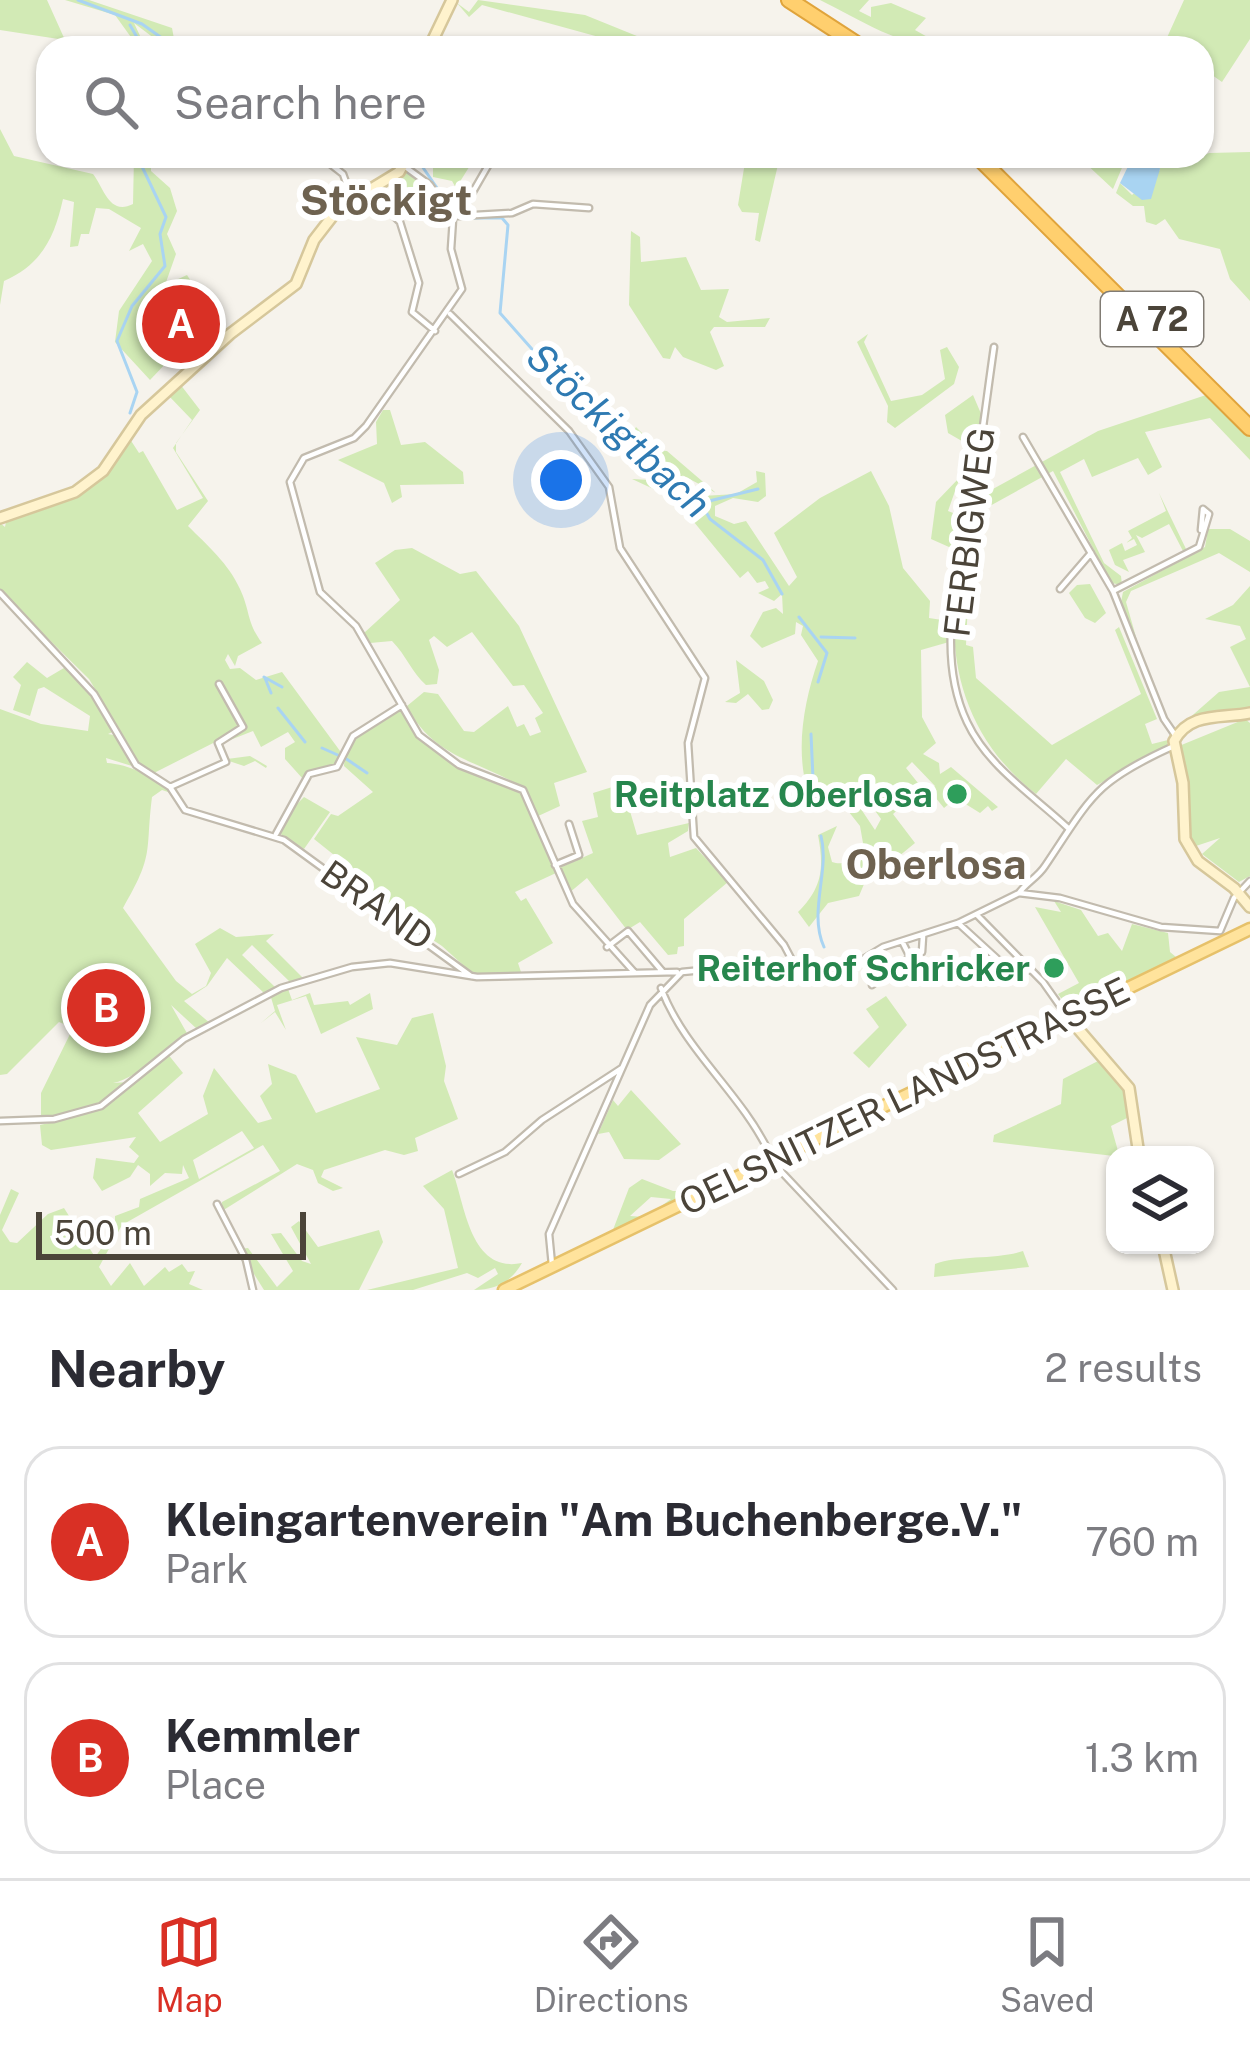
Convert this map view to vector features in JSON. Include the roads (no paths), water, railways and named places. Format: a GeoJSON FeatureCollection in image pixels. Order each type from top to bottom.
{"type":"FeatureCollection","features":[{"type":"Feature","properties":{"kind":"highway"},"geometry":{"type":"LineString","coordinates":[[802,0],[855,36]]}},
{"type":"Feature","properties":{"kind":"highway"},"geometry":{"type":"LineString","coordinates":[[789,7],[840,36]]}},
{"type":"Feature","properties":{"kind":"highway","name":"A 72"},"geometry":{"type":"LineString","coordinates":[[990,168],[1228,400],[1250,428]]}},
{"type":"Feature","properties":{"kind":"highway","name":"A 72"},"geometry":{"type":"LineString","coordinates":[[998,168],[1068,243]]}},
{"type":"Feature","properties":{"kind":"highway","name":"A 72"},"geometry":{"type":"LineString","coordinates":[[1228,400],[1250,416]]}},
{"type":"Feature","properties":{"kind":"main road","name":"OELSNITZER LANDSTRASSE"},"geometry":{"type":"LineString","coordinates":[[504,1290],[1250,929]]}},
{"type":"Feature","properties":{"kind":"street"},"geometry":{"type":"LineString","coordinates":[[435,36],[452,0]]}},
{"type":"Feature","properties":{"kind":"street"},"geometry":{"type":"LineString","coordinates":[[335,168],[343,174],[352,199]]}},
{"type":"Feature","properties":{"kind":"street"},"geometry":{"type":"LineString","coordinates":[[0,518],[75,492],[103,471],[141,416],[230,334],[296,284],[314,239],[352,199],[397,168]]}},
{"type":"Feature","properties":{"kind":"street"},"geometry":{"type":"LineString","coordinates":[[413,168],[456,218]]}},
{"type":"Feature","properties":{"kind":"street"},"geometry":{"type":"LineString","coordinates":[[487,168],[456,218],[451,250],[463,285],[449,313],[367,426],[354,438],[304,458],[290,488],[320,592],[356,626],[419,734],[450,759],[523,790],[573,904],[634,972]]}},
{"type":"Feature","properties":{"kind":"street"},"geometry":{"type":"LineString","coordinates":[[368,190],[400,222],[419,284],[412,312],[435,332]]}},
{"type":"Feature","properties":{"kind":"street"},"geometry":{"type":"LineString","coordinates":[[456,218],[513,213],[533,204],[589,208]]}},
{"type":"Feature","properties":{"kind":"street"},"geometry":{"type":"LineString","coordinates":[[449,313],[568,431],[609,487],[620,548],[692,656],[707,687],[688,743],[694,837],[784,945],[802,979]]}},
{"type":"Feature","properties":{"kind":"street","name":"FERBIGWEG"},"geometry":{"type":"LineString","coordinates":[[994,347],[955,584],[954,666],[967,722],[979,742],[1001,770],[1068,828]]}},
{"type":"Feature","properties":{"kind":"street"},"geometry":{"type":"LineString","coordinates":[[1023,437],[1113,591],[1175,740],[1183,783],[1185,839],[1198,861],[1239,892],[1250,908]]}},
{"type":"Feature","properties":{"kind":"street"},"geometry":{"type":"LineString","coordinates":[[1113,591],[1199,547],[1201,530]]}},
{"type":"Feature","properties":{"kind":"street"},"geometry":{"type":"LineString","coordinates":[[1060,590],[1091,553]]}},
{"type":"Feature","properties":{"kind":"street","name":"BRAND"},"geometry":{"type":"LineString","coordinates":[[0,593],[81,678],[141,771],[170,787],[195,815],[275,836],[477,977]]}},
{"type":"Feature","properties":{"kind":"street"},"geometry":{"type":"LineString","coordinates":[[170,787],[226,761],[218,742],[243,727],[218,684]]}},
{"type":"Feature","properties":{"kind":"street"},"geometry":{"type":"LineString","coordinates":[[275,836],[309,774],[337,767],[353,736],[402,704]]}},
{"type":"Feature","properties":{"kind":"street"},"geometry":{"type":"LineString","coordinates":[[1,1121],[54,1119],[101,1106],[128,1088],[159,1054],[267,994],[314,976],[377,963],[477,977],[713,969],[802,979],[840,976],[902,941],[958,923],[1019,893],[1108,778],[1208,716],[1250,713]]}},
{"type":"Feature","properties":{"kind":"street"},"geometry":{"type":"LineString","coordinates":[[1053,853],[1060,821]]}},
{"type":"Feature","properties":{"kind":"street"},"geometry":{"type":"LineString","coordinates":[[555,865],[579,855],[569,824]]}},
{"type":"Feature","properties":{"kind":"street"},"geometry":{"type":"LineString","coordinates":[[1019,893],[1060,898],[1161,927],[1213,932],[1223,929],[1239,892],[1250,881]]}},
{"type":"Feature","properties":{"kind":"street"},"geometry":{"type":"LineString","coordinates":[[977,915],[1129,1088],[1138,1146]]}},
{"type":"Feature","properties":{"kind":"street"},"geometry":{"type":"LineString","coordinates":[[958,923],[1013,974],[1029,969]]}},
{"type":"Feature","properties":{"kind":"street"},"geometry":{"type":"LineString","coordinates":[[608,947],[628,931],[668,980]]}},
{"type":"Feature","properties":{"kind":"street"},"geometry":{"type":"LineString","coordinates":[[872,985],[922,952],[923,934]]}},
{"type":"Feature","properties":{"kind":"street"},"geometry":{"type":"LineString","coordinates":[[616,941],[616,956]]}},
{"type":"Feature","properties":{"kind":"street"},"geometry":{"type":"LineString","coordinates":[[902,941],[910,958]]}},
{"type":"Feature","properties":{"kind":"street"},"geometry":{"type":"LineString","coordinates":[[556,1265],[548,1243],[622,1068],[661,988],[682,972]]}},
{"type":"Feature","properties":{"kind":"street"},"geometry":{"type":"LineString","coordinates":[[661,988],[672,1016],[776,1166],[893,1290]]}},
{"type":"Feature","properties":{"kind":"street"},"geometry":{"type":"LineString","coordinates":[[459,1174],[505,1152],[542,1120],[622,1068]]}},
{"type":"Feature","properties":{"kind":"street"},"geometry":{"type":"LineString","coordinates":[[217,1204],[246,1260],[253,1290]]}},
{"type":"Feature","properties":{"kind":"street"},"geometry":{"type":"LineString","coordinates":[[1165,1254],[1173,1290]]}},
{"type":"Feature","properties":{"kind":"water"},"geometry":{"type":"Polygon","coordinates":[[[1127,168],[1160,169],[1151,199],[1142,200],[1120,183],[1127,168]]]}},
{"type":"Feature","properties":{"kind":"waterway","name":"Stöckigtbach"},"geometry":{"type":"LineString","coordinates":[[78,0],[142,24],[159,36]]}},
{"type":"Feature","properties":{"kind":"waterway"},"geometry":{"type":"LineString","coordinates":[[130,25],[136,36]]}},
{"type":"Feature","properties":{"kind":"waterway"},"geometry":{"type":"LineString","coordinates":[[130,413],[137,392],[117,341],[132,306],[165,266],[160,234],[166,217],[143,168]]}},
{"type":"Feature","properties":{"kind":"waterway","name":"Stöckigtbach"},"geometry":{"type":"LineString","coordinates":[[423,168],[455,214]]}},
{"type":"Feature","properties":{"kind":"waterway","name":"Stöckigtbach"},"geometry":{"type":"LineString","coordinates":[[463,218],[502,218],[508,225],[500,313],[585,409],[636,444],[650,467],[701,503],[710,519],[763,560],[782,594]]}},
{"type":"Feature","properties":{"kind":"waterway"},"geometry":{"type":"LineString","coordinates":[[701,503],[758,489]]}},
{"type":"Feature","properties":{"kind":"waterway","name":"Stöckigtbach"},"geometry":{"type":"LineString","coordinates":[[799,617],[827,653],[818,682]]}},
{"type":"Feature","properties":{"kind":"waterway","name":"Stöckigtbach"},"geometry":{"type":"LineString","coordinates":[[821,637],[855,638]]}},
{"type":"Feature","properties":{"kind":"waterway"},"geometry":{"type":"LineString","coordinates":[[264,677],[282,687]]}},
{"type":"Feature","properties":{"kind":"waterway"},"geometry":{"type":"LineString","coordinates":[[265,678],[271,693]]}},
{"type":"Feature","properties":{"kind":"waterway"},"geometry":{"type":"LineString","coordinates":[[278,708],[305,742]]}},
{"type":"Feature","properties":{"kind":"waterway","name":"Stöckigtbach"},"geometry":{"type":"LineString","coordinates":[[811,734],[814,801]]}},
{"type":"Feature","properties":{"kind":"waterway"},"geometry":{"type":"LineString","coordinates":[[322,748],[340,756]]}},
{"type":"Feature","properties":{"kind":"waterway"},"geometry":{"type":"LineString","coordinates":[[345,758],[367,773]]}},
{"type":"Feature","properties":{"kind":"waterway","name":"Stöckigtbach"},"geometry":{"type":"LineString","coordinates":[[821,836],[818,920],[824,947]]}},
{"type":"Feature","properties":{"kind":"place","name":"Kleingartenverein \"Am Buchenberge.V.\""},"geometry":{"type":"Point","coordinates":[181,324]}},
{"type":"Feature","properties":{"kind":"place","name":"Reitplatz Oberlosa"},"geometry":{"type":"Point","coordinates":[957,794]}},
{"type":"Feature","properties":{"kind":"place","name":"Reiterhof Schricker"},"geometry":{"type":"Point","coordinates":[1054,968]}},
{"type":"Feature","properties":{"kind":"place","name":"Kemmler"},"geometry":{"type":"Point","coordinates":[106,1008]}},
{"type":"Feature","properties":{"kind":"district","name":"Stöckigt"},"geometry":{"type":"Point","coordinates":[386,199]}},
{"type":"Feature","properties":{"kind":"district","name":"Oberlosa"},"geometry":{"type":"Point","coordinates":[936,863]}}]}
